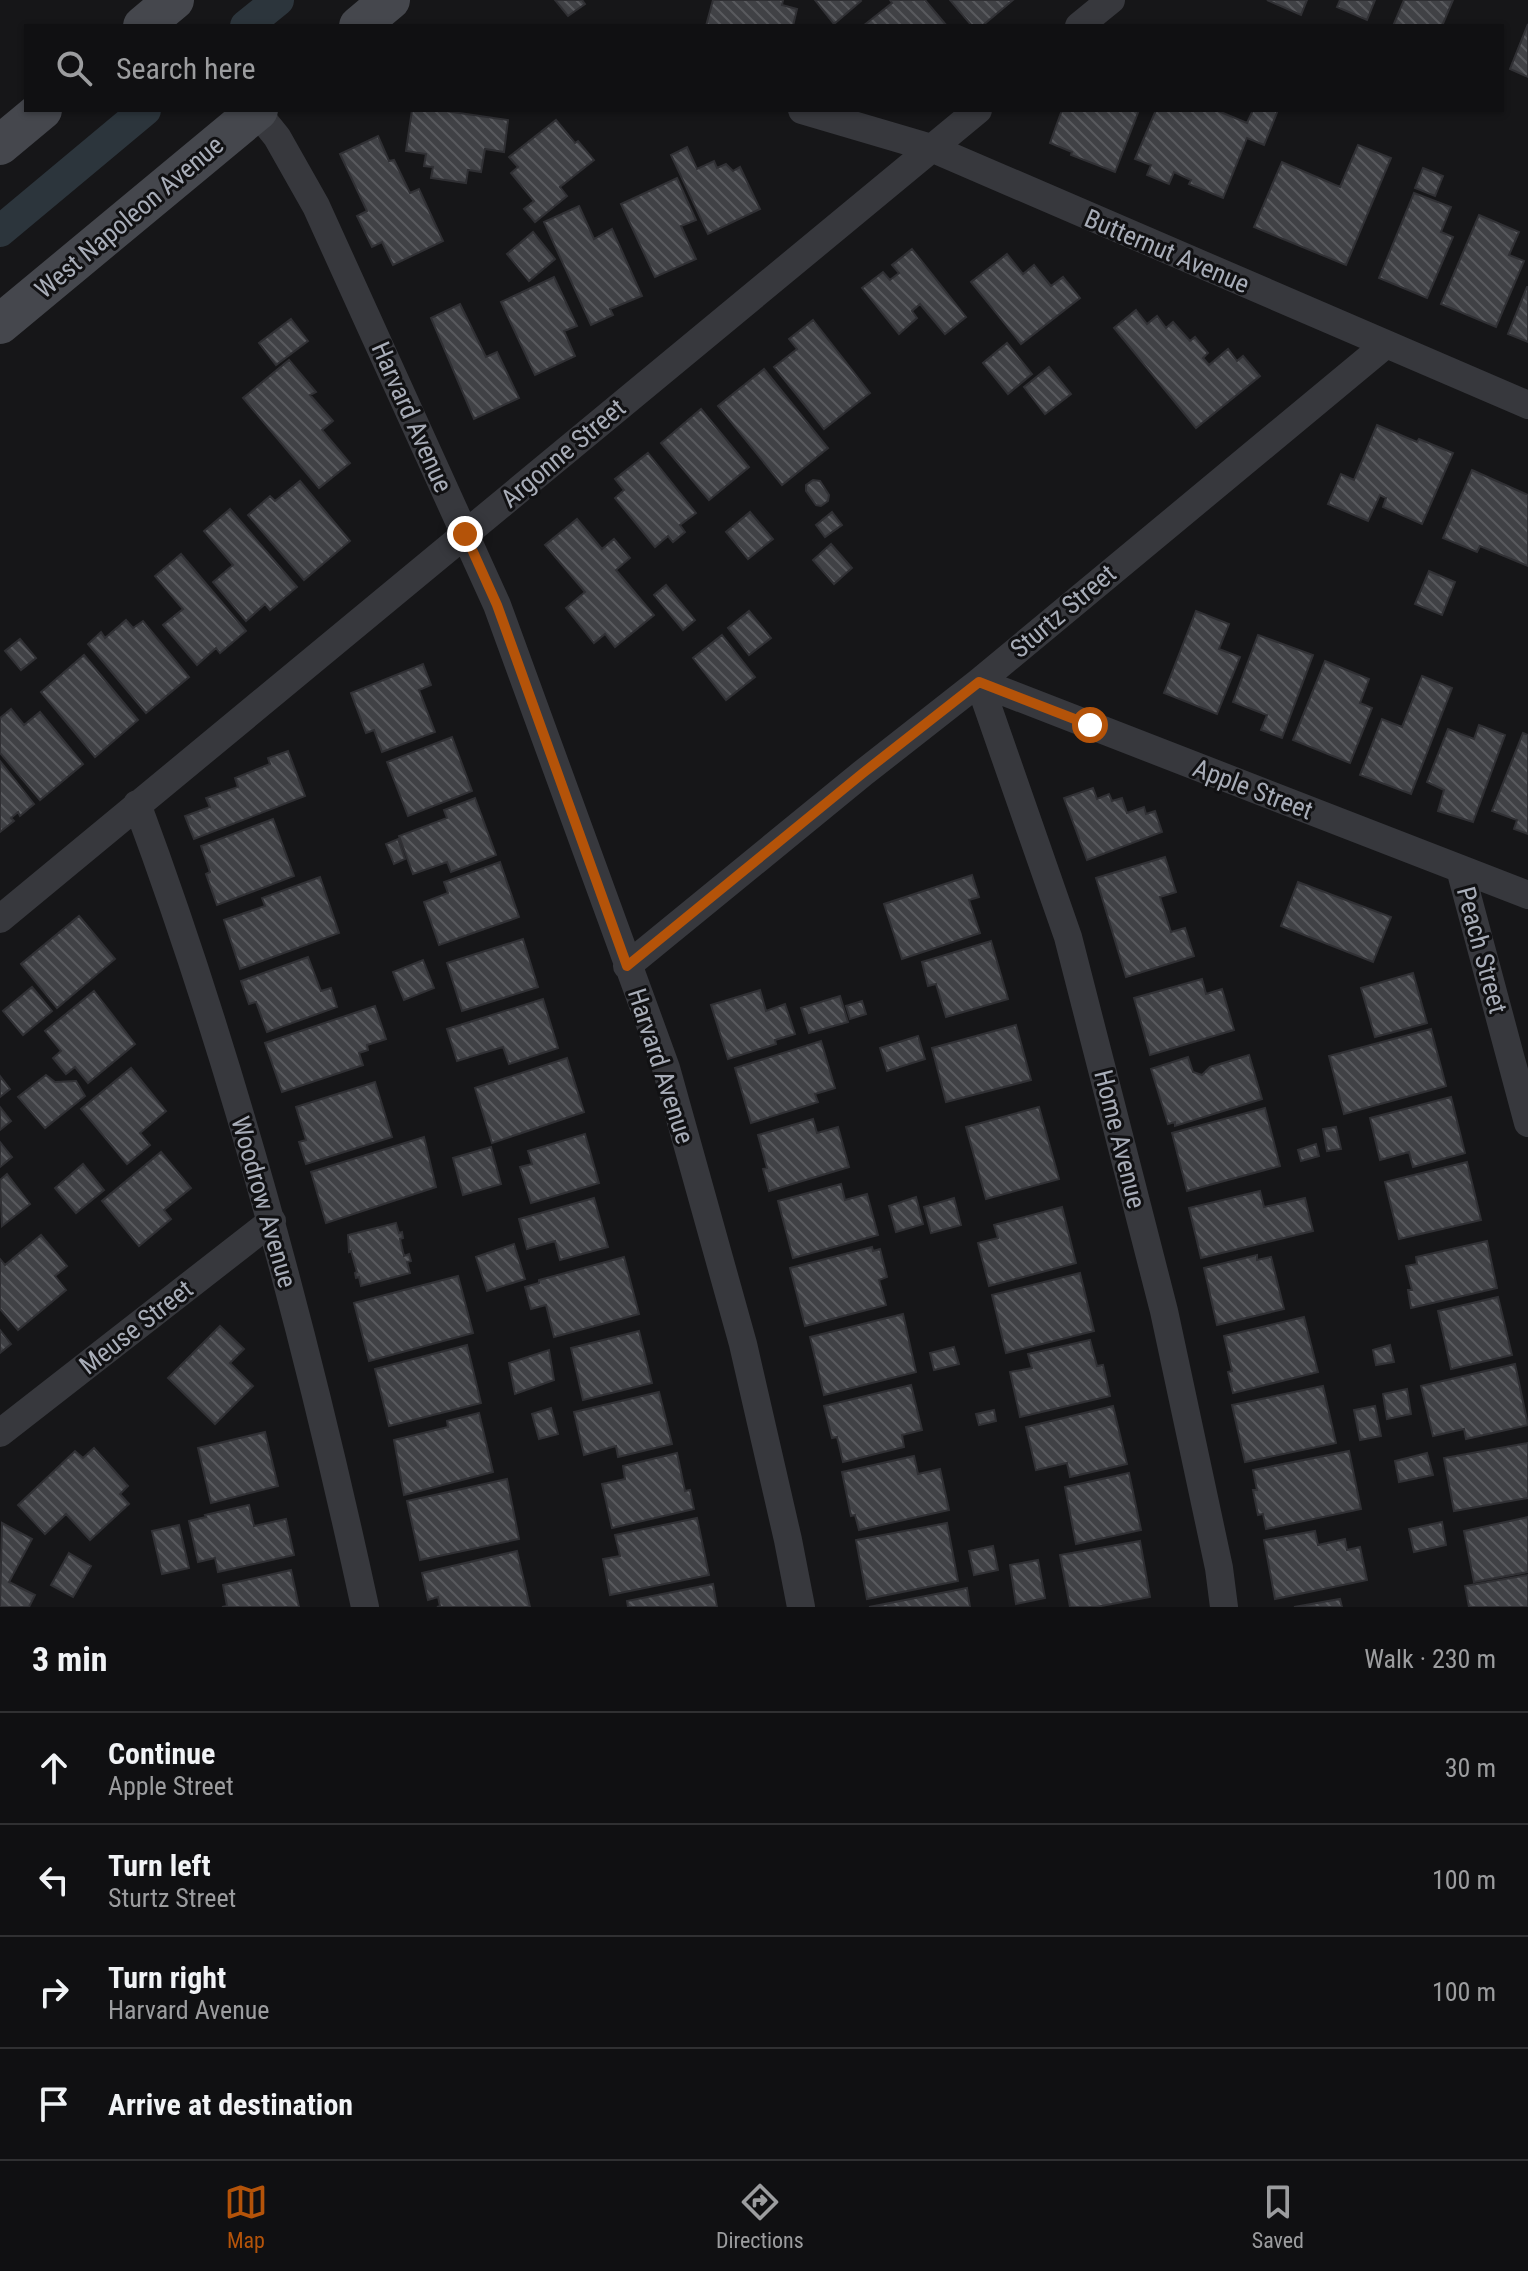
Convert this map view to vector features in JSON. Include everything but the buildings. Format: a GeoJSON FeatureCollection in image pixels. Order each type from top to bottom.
{"type":"FeatureCollection","features":[{"type":"Feature","properties":{"kind":"main road"},"geometry":{"type":"LineString","coordinates":[[361,24],[390,0]]}},
{"type":"Feature","properties":{"kind":"main road"},"geometry":{"type":"LineString","coordinates":[[0,145],[40,112]]}},
{"type":"Feature","properties":{"kind":"main road","name":"West Napoleon Avenue"},"geometry":{"type":"LineString","coordinates":[[0,324],[256,112]]}},
{"type":"Feature","properties":{"kind":"street"},"geometry":{"type":"LineString","coordinates":[[1081,24],[1111,0]]}},
{"type":"Feature","properties":{"kind":"street","name":"Harvard Avenue"},"geometry":{"type":"LineString","coordinates":[[258,112],[277,137],[316,206],[497,605],[666,1068],[743,1344],[801,1607]]}},
{"type":"Feature","properties":{"kind":"street","name":"Butternut Avenue"},"geometry":{"type":"LineString","coordinates":[[809,112],[931,148],[1528,405]]}},
{"type":"Feature","properties":{"kind":"street","name":"Argonne Street"},"geometry":{"type":"LineString","coordinates":[[0,919],[976,112]]}},
{"type":"Feature","properties":{"kind":"street","name":"Sturtz Street"},"geometry":{"type":"LineString","coordinates":[[627,966],[979,682],[1385,345]]}},
{"type":"Feature","properties":{"kind":"street","name":"Apple Street"},"geometry":{"type":"LineString","coordinates":[[979,682],[1528,895]]}},
{"type":"Feature","properties":{"kind":"street","name":"Home Avenue"},"geometry":{"type":"LineString","coordinates":[[979,682],[1068,937],[1164,1311],[1219,1568],[1224,1607]]}},
{"type":"Feature","properties":{"kind":"street","name":"Woodrow Avenue"},"geometry":{"type":"LineString","coordinates":[[137,804],[180,919],[272,1221],[334,1463],[365,1607]]}},
{"type":"Feature","properties":{"kind":"street","name":"Peach Street"},"geometry":{"type":"LineString","coordinates":[[1460,869],[1528,1123]]}},
{"type":"Feature","properties":{"kind":"street","name":"Meuse Street"},"geometry":{"type":"LineString","coordinates":[[0,1433],[272,1221]]}},
{"type":"Feature","properties":{"kind":"waterway"},"geometry":{"type":"LineString","coordinates":[[248,24],[278,0]]}},
{"type":"Feature","properties":{"kind":"waterway"},"geometry":{"type":"LineString","coordinates":[[0,231],[143,112]]}},
{"type":"Feature","properties":{"kind":"route"},"geometry":{"type":"LineString","coordinates":[[465,534],[497,605],[627,966],[979,682],[1090,725]]}}]}
